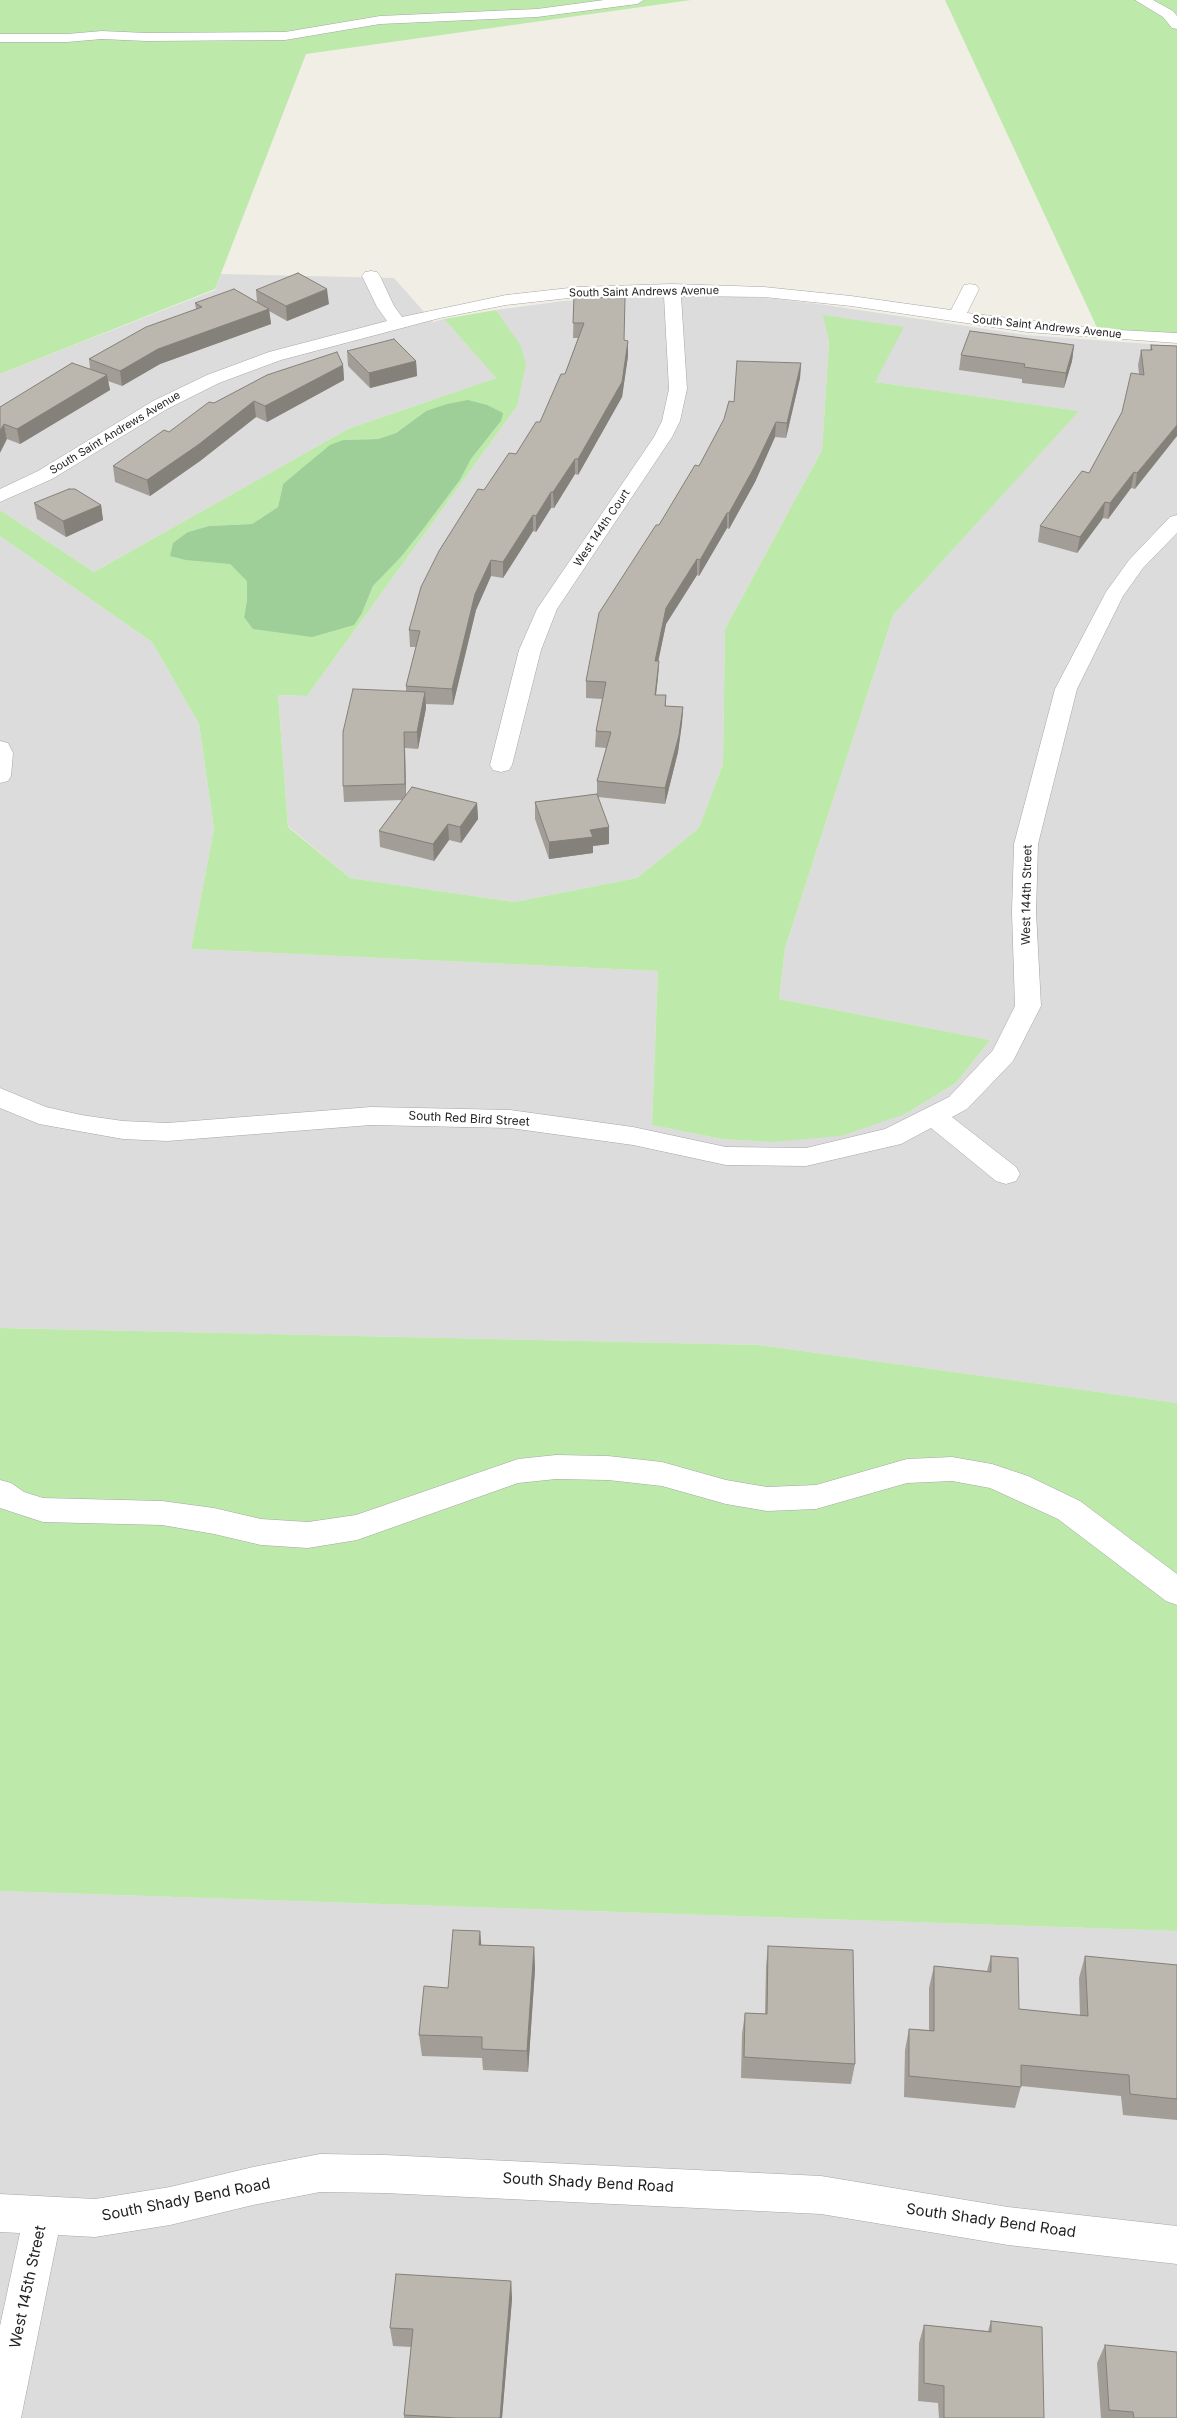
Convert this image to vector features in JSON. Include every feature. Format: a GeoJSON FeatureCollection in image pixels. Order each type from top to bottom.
{"type":"FeatureCollection","features":[{"type":"Feature","properties":{"kind":"street"},"geometry":{"type":"LineString","coordinates":[[0,38],[67,38],[102,35],[146,37],[284,36],[380,20],[460,18],[492,14],[537,13],[637,0]]}},
{"type":"Feature","properties":{"kind":"street"},"geometry":{"type":"LineString","coordinates":[[1142,0],[1168,14],[1177,25]]}},
{"type":"Feature","properties":{"kind":"street"},"geometry":{"type":"LineString","coordinates":[[371,276],[386,307],[398,323]]}},
{"type":"Feature","properties":{"kind":"street","name":"South Saint Andrews Avenue"},"geometry":{"type":"LineString","coordinates":[[0,496],[45,474],[160,404],[213,379],[302,348],[398,323],[473,306],[543,295],[603,290],[672,289],[806,295],[956,318],[1062,331],[1177,338]]}},
{"type":"Feature","properties":{"kind":"street","name":"West 144th Court"},"geometry":{"type":"LineString","coordinates":[[501,765],[530,650],[547,609],[663,437],[671,421],[677,397],[678,372],[672,289]]}},
{"type":"Feature","properties":{"kind":"street"},"geometry":{"type":"LineString","coordinates":[[956,318],[970,289]]}},
{"type":"Feature","properties":{"kind":"street","name":"West 144th Street"},"geometry":{"type":"LineString","coordinates":[[933,1116],[958,1103],[1004,1055],[1028,1006],[1024,912],[1026,844],[1066,689],[1113,596],[1136,564],[1177,521]]}},
{"type":"Feature","properties":{"kind":"street"},"geometry":{"type":"LineString","coordinates":[[0,748],[2,752],[0,776]]}},
{"type":"Feature","properties":{"kind":"street","name":"South Red Bird Street"},"geometry":{"type":"LineString","coordinates":[[0,1097],[39,1115],[123,1130],[167,1132],[371,1116],[510,1119],[634,1136],[726,1156],[806,1157],[892,1137],[933,1116]]}},
{"type":"Feature","properties":{"kind":"street"},"geometry":{"type":"LineString","coordinates":[[933,1116],[1006,1174]]}},
{"type":"Feature","properties":{"kind":"street"},"geometry":{"type":"LineString","coordinates":[[0,1492],[15,1502],[43,1510],[162,1513],[214,1521],[261,1532],[308,1535],[357,1527],[518,1471],[556,1467],[608,1468],[662,1474],[726,1492],[767,1500],[816,1497],[907,1471],[952,1469],[1000,1479],[1044,1496],[1069,1510],[1177,1592]]}},
{"type":"Feature","properties":{"kind":"street","name":"South Shady Bend Road"},"geometry":{"type":"LineString","coordinates":[[0,2213],[95,2218],[170,2206],[253,2186],[320,2173],[385,2174],[821,2195],[1008,2226],[1177,2245]]}},
{"type":"Feature","properties":{"kind":"street","name":"West 145th Street"},"geometry":{"type":"LineString","coordinates":[[1,2418],[43,2215]]}},
{"type":"Feature","properties":{"kind":"shaded area"},"geometry":{"type":"Polygon","coordinates":[[[221,274],[394,278],[433,322],[444,319],[496,378],[348,429],[94,572],[0,510],[0,374],[215,290],[221,274]]]}},
{"type":"Feature","properties":{"kind":"shaded area"},"geometry":{"type":"Polygon","coordinates":[[[712,295],[777,299],[826,305],[1026,335],[1177,346],[1177,1403],[759,1345],[0,1328],[0,536],[152,642],[199,724],[214,829],[191,949],[658,971],[652,1125],[722,1139],[770,1142],[905,1114],[956,1083],[990,1040],[779,999],[785,948],[893,615],[1078,411],[875,382],[824,315],[829,342],[822,450],[725,629],[723,764],[699,828],[637,878],[514,902],[350,878],[288,826],[278,695],[307,696],[517,406],[520,344],[496,310],[563,301],[712,295]]]}},
{"type":"Feature","properties":{"kind":"shaded area"},"geometry":{"type":"Polygon","coordinates":[[[0,1891],[1177,1931],[1177,2418],[0,2418],[0,1891]]]}},
{"type":"Feature","properties":{"kind":"green space"},"geometry":{"type":"Polygon","coordinates":[[[0,0],[691,0],[306,54],[215,289],[0,374],[0,0]]]}},
{"type":"Feature","properties":{"kind":"green space"},"geometry":{"type":"Polygon","coordinates":[[[945,0],[1177,0],[1177,338],[1100,334],[945,0]]]}},
{"type":"Feature","properties":{"kind":"green space"},"geometry":{"type":"Polygon","coordinates":[[[496,310],[520,344],[526,364],[517,406],[307,696],[278,695],[288,827],[350,878],[514,902],[637,878],[699,828],[723,764],[725,629],[822,450],[829,342],[823,315],[904,327],[875,382],[1079,411],[893,615],[785,948],[779,999],[990,1040],[956,1083],[905,1114],[841,1136],[770,1142],[722,1139],[652,1125],[658,971],[191,949],[214,829],[199,724],[152,642],[0,536],[0,510],[94,572],[348,429],[496,378],[444,319],[496,310]],[[426,411],[396,433],[378,439],[343,440],[283,484],[278,507],[252,524],[209,526],[188,532],[230,564],[247,580],[247,600],[244,616],[362,613],[373,586],[401,557],[424,528],[460,480],[471,459],[501,421],[426,411]]]}},
{"type":"Feature","properties":{"kind":"green space"},"geometry":{"type":"Polygon","coordinates":[[[468,400],[487,405],[503,413],[501,421],[471,459],[460,480],[424,528],[401,557],[373,586],[362,613],[354,625],[312,637],[253,629],[244,617],[247,600],[247,581],[230,564],[186,560],[170,556],[173,543],[188,532],[209,526],[252,524],[278,507],[283,484],[330,445],[343,440],[378,439],[396,433],[426,411],[468,400]]]}},
{"type":"Feature","properties":{"kind":"green space"},"geometry":{"type":"Polygon","coordinates":[[[0,1328],[759,1345],[1177,1403],[1177,1931],[0,1891],[0,1328]]]}},
{"type":"Feature","properties":{"kind":"building"},"geometry":{"type":"Polygon","coordinates":[[[298,273],[327,289],[286,306],[256,290],[298,273]]]}},
{"type":"Feature","properties":{"kind":"building"},"geometry":{"type":"Polygon","coordinates":[[[234,289],[269,309],[158,349],[120,371],[89,359],[146,327],[202,307],[195,303],[234,289]]]}},
{"type":"Feature","properties":{"kind":"building"},"geometry":{"type":"Polygon","coordinates":[[[574,297],[625,298],[624,340],[628,341],[622,382],[578,459],[575,459],[536,516],[533,515],[503,562],[491,560],[475,594],[452,689],[406,686],[420,631],[409,630],[421,587],[439,551],[478,489],[484,490],[509,453],[516,454],[536,422],[540,422],[561,374],[565,374],[584,323],[573,323],[574,297]]]}},
{"type":"Feature","properties":{"kind":"building"},"geometry":{"type":"Polygon","coordinates":[[[970,331],[1074,345],[1066,373],[1024,367],[1025,364],[961,355],[970,331]]]}},
{"type":"Feature","properties":{"kind":"building"},"geometry":{"type":"Polygon","coordinates":[[[394,339],[416,361],[369,373],[347,351],[394,339]]]}},
{"type":"Feature","properties":{"kind":"building"},"geometry":{"type":"Polygon","coordinates":[[[1151,345],[1177,346],[1177,425],[1137,473],[1134,472],[1110,503],[1105,502],[1080,537],[1040,526],[1082,471],[1089,473],[1122,412],[1131,373],[1144,375],[1141,350],[1152,350],[1151,345]]]}},
{"type":"Feature","properties":{"kind":"building"},"geometry":{"type":"Polygon","coordinates":[[[337,352],[343,365],[265,406],[254,401],[198,445],[147,480],[113,466],[164,430],[169,432],[209,402],[214,403],[267,375],[337,352]]]}},
{"type":"Feature","properties":{"kind":"building"},"geometry":{"type":"Polygon","coordinates":[[[737,361],[801,363],[787,423],[776,422],[755,466],[729,513],[727,513],[700,560],[697,559],[666,608],[655,661],[659,661],[655,695],[666,695],[665,706],[683,707],[679,735],[665,788],[597,781],[611,732],[596,731],[606,682],[586,681],[599,613],[656,525],[659,525],[695,465],[699,466],[724,419],[729,401],[734,402],[737,361]]]}},
{"type":"Feature","properties":{"kind":"building"},"geometry":{"type":"Polygon","coordinates":[[[72,363],[107,375],[17,429],[4,424],[0,431],[0,407],[72,363]]]}},
{"type":"Feature","properties":{"kind":"building"},"geometry":{"type":"Polygon","coordinates":[[[69,489],[75,489],[101,505],[63,521],[34,503],[69,489]]]}},
{"type":"Feature","properties":{"kind":"building"},"geometry":{"type":"Polygon","coordinates":[[[353,689],[425,692],[417,732],[404,732],[405,784],[343,786],[343,732],[353,689]]]}},
{"type":"Feature","properties":{"kind":"building"},"geometry":{"type":"Polygon","coordinates":[[[412,787],[477,803],[460,827],[448,824],[433,844],[379,831],[412,787]]]}},
{"type":"Feature","properties":{"kind":"building"},"geometry":{"type":"Polygon","coordinates":[[[597,794],[609,827],[590,830],[593,837],[549,842],[535,802],[597,794]]]}},
{"type":"Feature","properties":{"kind":"building"},"geometry":{"type":"Polygon","coordinates":[[[453,1930],[480,1931],[479,1945],[534,1947],[527,2051],[482,2049],[482,2037],[419,2035],[424,1986],[448,1988],[453,1930]]]}},
{"type":"Feature","properties":{"kind":"building"},"geometry":{"type":"Polygon","coordinates":[[[768,1946],[853,1950],[855,2064],[744,2057],[745,2013],[767,2014],[768,1946]]]}},
{"type":"Feature","properties":{"kind":"building"},"geometry":{"type":"Polygon","coordinates":[[[991,1956],[1018,1958],[1019,2009],[1088,2016],[1085,1956],[1177,1965],[1177,2099],[1130,2094],[1129,2075],[1021,2065],[1021,2087],[909,2076],[909,2029],[934,2031],[934,1966],[991,1972],[991,1956]]]}},
{"type":"Feature","properties":{"kind":"building"},"geometry":{"type":"Polygon","coordinates":[[[396,2274],[511,2281],[500,2418],[404,2415],[413,2329],[390,2328],[396,2274]]]}},
{"type":"Feature","properties":{"kind":"building"},"geometry":{"type":"Polygon","coordinates":[[[991,2321],[1042,2327],[1044,2418],[944,2418],[944,2386],[924,2383],[924,2325],[991,2332],[991,2321]]]}},
{"type":"Feature","properties":{"kind":"building"},"geometry":{"type":"Polygon","coordinates":[[[1105,2345],[1177,2352],[1177,2418],[1134,2418],[1133,2412],[1109,2410],[1105,2345]]]}}]}
